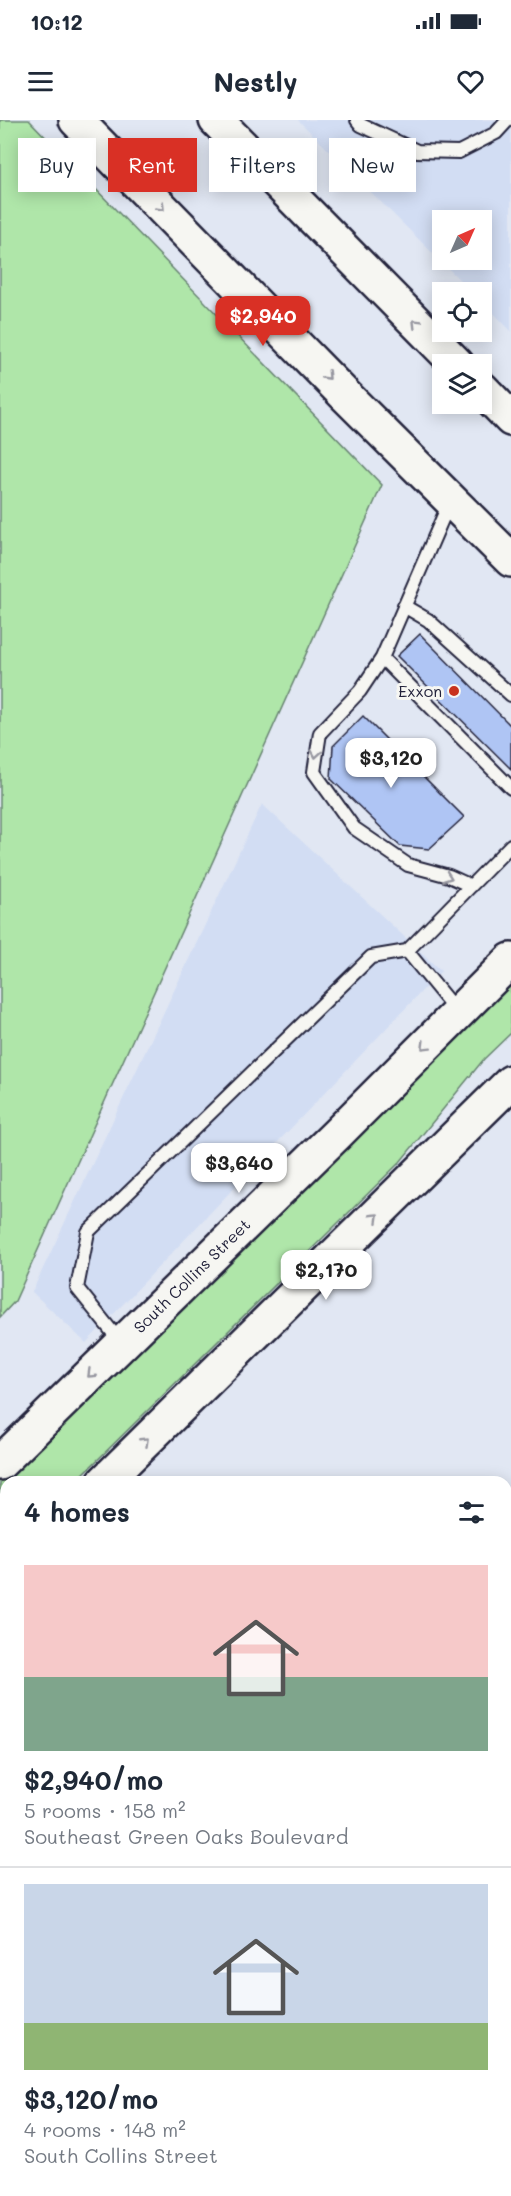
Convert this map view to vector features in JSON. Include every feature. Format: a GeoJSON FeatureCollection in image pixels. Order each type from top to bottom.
{"type":"FeatureCollection","features":[{"type":"Feature","properties":{"kind":"main road"},"geometry":{"type":"LineString","coordinates":[[76,120],[511,560]]}},
{"type":"Feature","properties":{"kind":"main road"},"geometry":{"type":"LineString","coordinates":[[216,120],[447,354]]}},
{"type":"Feature","properties":{"kind":"main road"},"geometry":{"type":"LineString","coordinates":[[492,399],[511,419]]}},
{"type":"Feature","properties":{"kind":"main road","name":"South Collins Street"},"geometry":{"type":"LineString","coordinates":[[0,1463],[511,960]]}},
{"type":"Feature","properties":{"kind":"main road"},"geometry":{"type":"LineString","coordinates":[[110,1476],[511,1082]]}},
{"type":"Feature","properties":{"kind":"lane"},"geometry":{"type":"LineString","coordinates":[[357,120],[362,125],[417,151],[459,152],[496,133],[508,120]]}},
{"type":"Feature","properties":{"kind":"lane"},"geometry":{"type":"LineString","coordinates":[[451,500],[382,658],[360,691],[320,733],[314,771],[354,828],[408,865],[449,876],[471,886]]}},
{"type":"Feature","properties":{"kind":"lane"},"geometry":{"type":"LineString","coordinates":[[404,606],[428,620],[511,695]]}},
{"type":"Feature","properties":{"kind":"lane"},"geometry":{"type":"LineString","coordinates":[[382,658],[511,788]]}},
{"type":"Feature","properties":{"kind":"lane"},"geometry":{"type":"LineString","coordinates":[[122,1344],[77,1288],[88,1232],[371,957],[407,951],[511,845]]}},
{"type":"Feature","properties":{"kind":"lane"},"geometry":{"type":"LineString","coordinates":[[407,951],[458,1014]]}},
{"type":"Feature","properties":{"kind":"shaded area"},"geometry":{"type":"Polygon","coordinates":[[[298,120],[511,120],[511,331],[492,311],[492,282],[462,282],[450,270],[492,270],[492,210],[432,210],[432,252],[371,192],[416,192],[416,138],[329,138],[329,151],[298,120]]]}},
{"type":"Feature","properties":{"kind":"shaded area"},"geometry":{"type":"Polygon","coordinates":[[[262,804],[441,971],[86,1343],[32,1292],[262,804]]]}},
{"type":"Feature","properties":{"kind":"green space"},"geometry":{"type":"Polygon","coordinates":[[[0,120],[29,120],[46,138],[18,138],[18,192],[96,192],[96,189],[382,485],[15,1301],[0,1317],[0,120]]]}},
{"type":"Feature","properties":{"kind":"green space"},"geometry":{"type":"Polygon","coordinates":[[[511,979],[511,1033],[484,1059],[400,1162],[81,1476],[5,1476],[511,979]]]}},
{"type":"Feature","properties":{"kind":"building","name":"Exxon"},"geometry":{"type":"Polygon","coordinates":[[[420,634],[511,726],[511,769],[397,656],[420,634]]]}},
{"type":"Feature","properties":{"kind":"building"},"geometry":{"type":"Polygon","coordinates":[[[363,716],[464,817],[429,849],[400,846],[331,779],[333,746],[363,716]]]}},
{"type":"Feature","properties":{"kind":"place","name":"Exxon"},"geometry":{"type":"Point","coordinates":[454,691]}}]}
